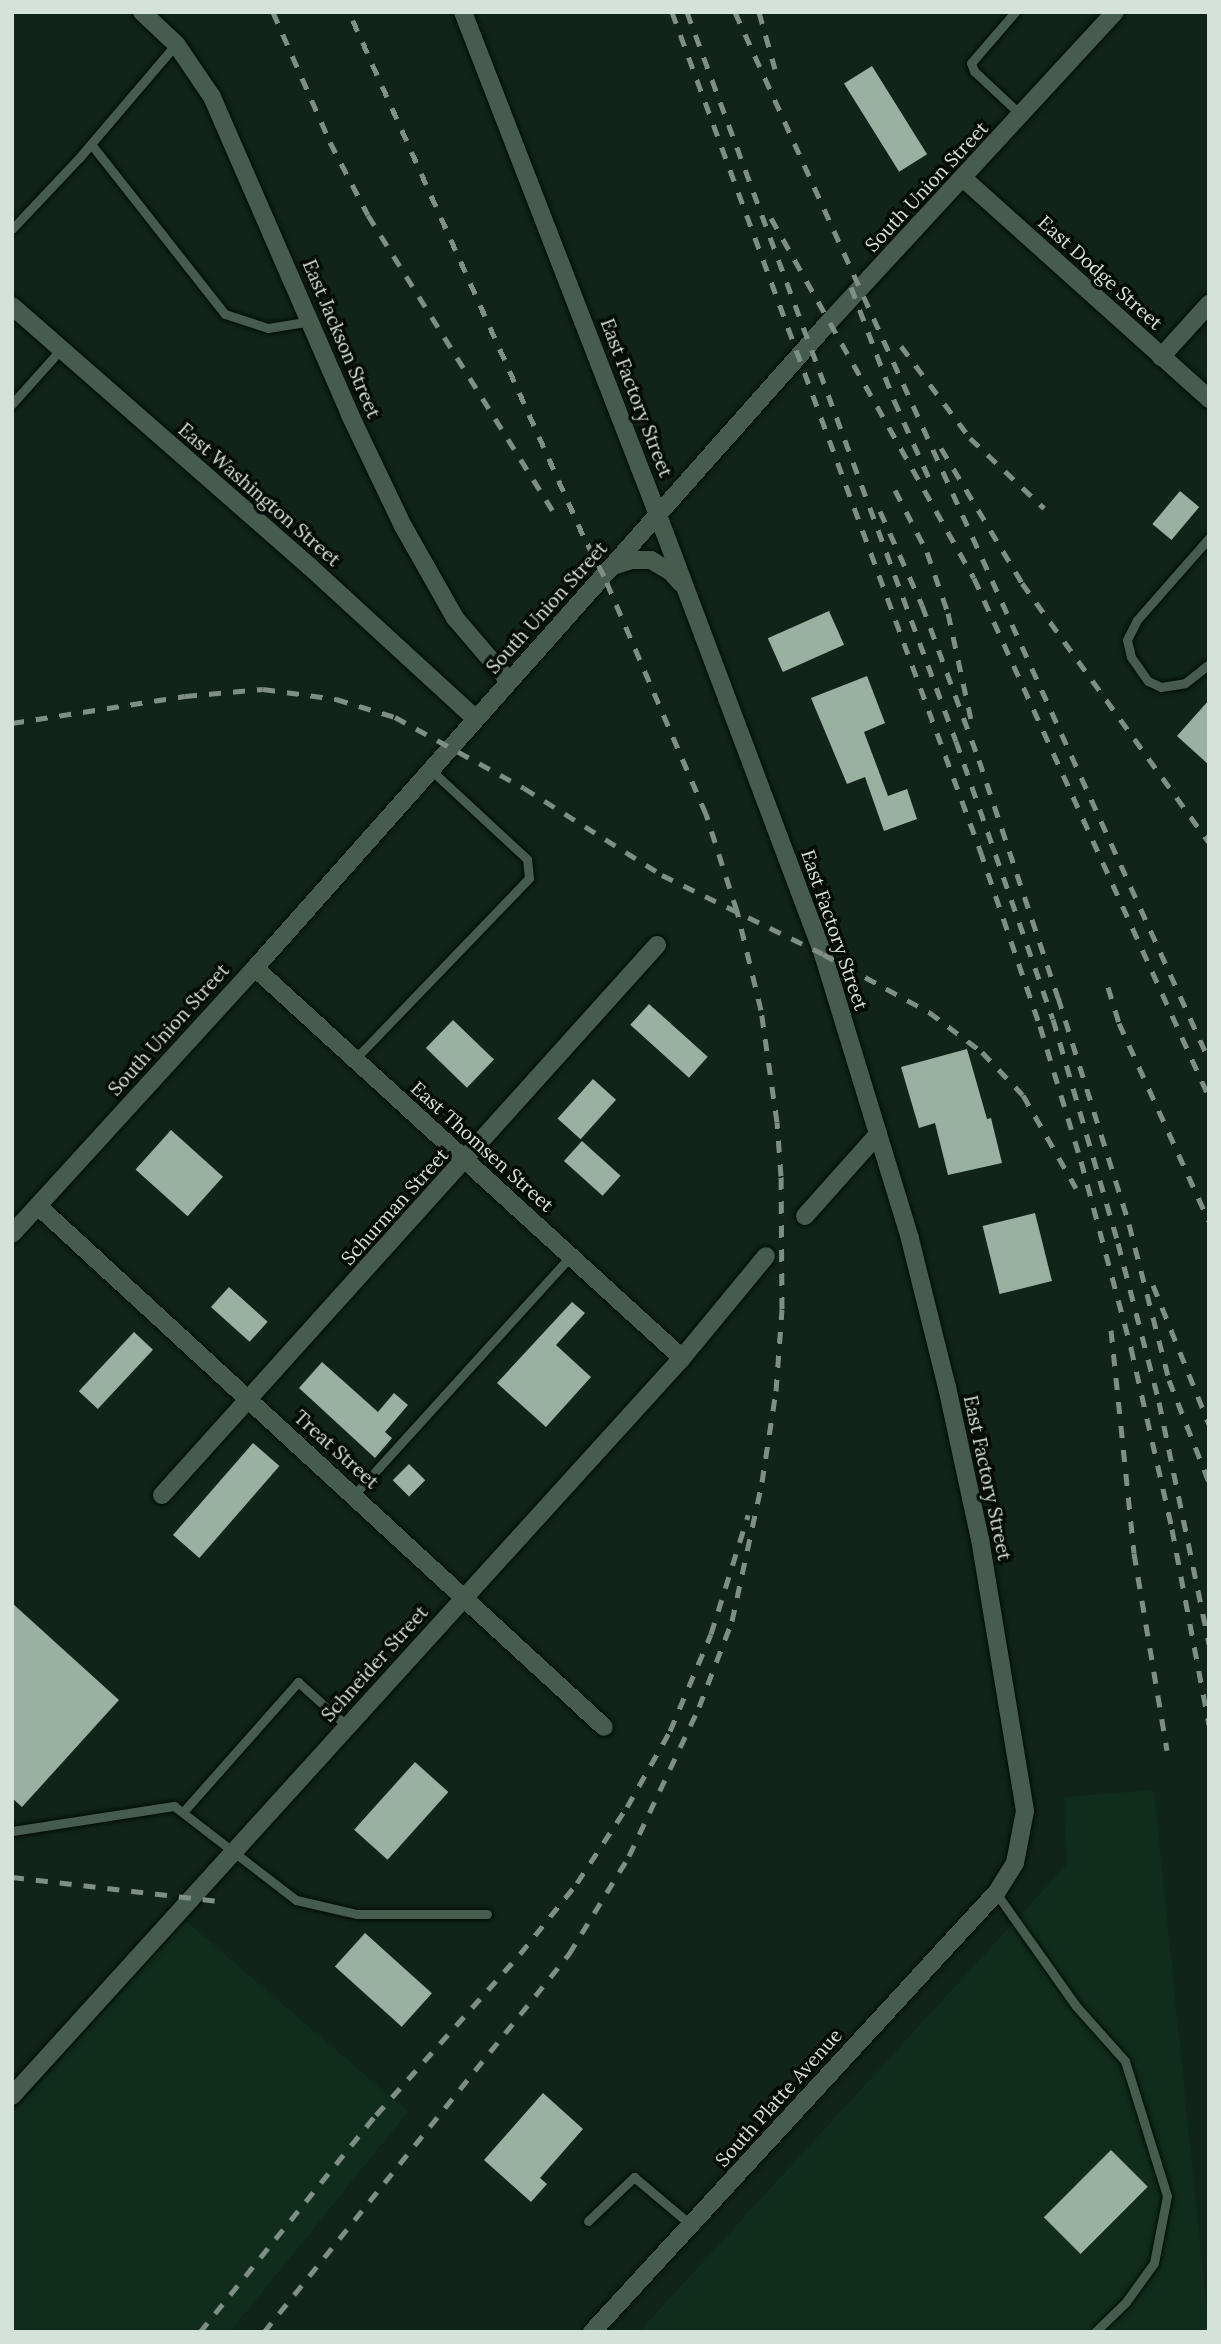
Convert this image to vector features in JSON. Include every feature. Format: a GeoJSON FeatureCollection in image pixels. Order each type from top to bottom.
{"type":"FeatureCollection","features":[{"type":"Feature","properties":{"kind":"street","name":"East Jackson Street"},"geometry":{"type":"LineString","coordinates":[[142,12],[176,44],[204,83],[224,122],[374,467],[442,597],[467,634],[509,681]]}},
{"type":"Feature","properties":{"kind":"street","name":"East Factory Street"},"geometry":{"type":"LineString","coordinates":[[463,12],[659,515],[823,954],[909,1239],[950,1400],[980,1539],[1026,1811],[1016,1863],[996,1893]]}},
{"type":"Feature","properties":{"kind":"street","name":"South Union Street"},"geometry":{"type":"LineString","coordinates":[[12,1234],[255,968],[828,323],[1112,13]]}},
{"type":"Feature","properties":{"kind":"street","name":"East Dodge Street"},"geometry":{"type":"LineString","coordinates":[[963,178],[1209,399]]}},
{"type":"Feature","properties":{"kind":"street"},"geometry":{"type":"LineString","coordinates":[[1161,357],[1209,304]]}},
{"type":"Feature","properties":{"kind":"street","name":"East Washington Street"},"geometry":{"type":"LineString","coordinates":[[12,306],[309,566],[476,719]]}},
{"type":"Feature","properties":{"kind":"street"},"geometry":{"type":"LineString","coordinates":[[613,566],[632,560],[651,561],[671,572],[686,589]]}},
{"type":"Feature","properties":{"kind":"street","name":"Schurman Street"},"geometry":{"type":"LineString","coordinates":[[162,1495],[657,945]]}},
{"type":"Feature","properties":{"kind":"street","name":"East Thomsen Street"},"geometry":{"type":"LineString","coordinates":[[255,968],[682,1358]]}},
{"type":"Feature","properties":{"kind":"street"},"geometry":{"type":"LineString","coordinates":[[804,1216],[878,1134]]}},
{"type":"Feature","properties":{"kind":"street","name":"Treat Street"},"geometry":{"type":"LineString","coordinates":[[38,1206],[465,1596],[604,1727]]}},
{"type":"Feature","properties":{"kind":"street","name":"Schneider Street"},"geometry":{"type":"LineString","coordinates":[[12,2096],[682,1358],[766,1256]]}},
{"type":"Feature","properties":{"kind":"street","name":"South Platte Avenue"},"geometry":{"type":"LineString","coordinates":[[592,2332],[996,1893]]}},
{"type":"Feature","properties":{"kind":"lane"},"geometry":{"type":"LineString","coordinates":[[1015,12],[971,62],[974,71],[1021,115]]}},
{"type":"Feature","properties":{"kind":"lane"},"geometry":{"type":"LineString","coordinates":[[12,229],[91,144],[176,44]]}},
{"type":"Feature","properties":{"kind":"lane"},"geometry":{"type":"LineString","coordinates":[[91,144],[182,263],[225,314],[268,328],[311,321]]}},
{"type":"Feature","properties":{"kind":"lane"},"geometry":{"type":"LineString","coordinates":[[12,404],[61,349]]}},
{"type":"Feature","properties":{"kind":"lane"},"geometry":{"type":"LineString","coordinates":[[1209,538],[1137,620],[1127,640],[1130,657],[1148,681],[1161,687],[1185,682],[1209,664]]}},
{"type":"Feature","properties":{"kind":"lane"},"geometry":{"type":"LineString","coordinates":[[355,1059],[530,878],[527,859],[431,770]]}},
{"type":"Feature","properties":{"kind":"lane"},"geometry":{"type":"LineString","coordinates":[[354,1495],[571,1256]]}},
{"type":"Feature","properties":{"kind":"lane"},"geometry":{"type":"LineString","coordinates":[[183,1812],[299,1682],[347,1726]]}},
{"type":"Feature","properties":{"kind":"lane"},"geometry":{"type":"LineString","coordinates":[[12,1831],[174,1806],[296,1900],[357,1914],[487,1914]]}},
{"type":"Feature","properties":{"kind":"lane"},"geometry":{"type":"LineString","coordinates":[[996,1893],[1076,2006],[1125,2061],[1167,2196],[1154,2263],[1126,2302],[1095,2332]]}},
{"type":"Feature","properties":{"kind":"lane"},"geometry":{"type":"LineString","coordinates":[[587,2221],[634,2177],[691,2225]]}},
{"type":"Feature","properties":{"kind":"shaded area"},"geometry":{"type":"Polygon","coordinates":[[[1154,1790],[1209,2332],[639,2332],[1067,1864],[1064,1797],[1154,1790]]]}},
{"type":"Feature","properties":{"kind":"shaded area"},"geometry":{"type":"Polygon","coordinates":[[[185,1920],[408,2112],[230,2332],[12,2332],[12,2114],[185,1920]]]}},
{"type":"Feature","properties":{"kind":"building"},"geometry":{"type":"Polygon","coordinates":[[[872,66],[927,154],[899,172],[844,83],[872,66]]]}},
{"type":"Feature","properties":{"kind":"building"},"geometry":{"type":"Polygon","coordinates":[[[1180,491],[1199,507],[1172,540],[1152,524],[1180,491]]]}},
{"type":"Feature","properties":{"kind":"building"},"geometry":{"type":"Polygon","coordinates":[[[829,611],[844,645],[783,672],[768,638],[829,611]]]}},
{"type":"Feature","properties":{"kind":"building"},"geometry":{"type":"Polygon","coordinates":[[[867,676],[885,723],[864,732],[888,796],[907,789],[917,819],[884,831],[865,777],[847,784],[811,698],[867,676]]]}},
{"type":"Feature","properties":{"kind":"building"},"geometry":{"type":"Polygon","coordinates":[[[1209,700],[1209,765],[1177,736],[1209,700]]]}},
{"type":"Feature","properties":{"kind":"building"},"geometry":{"type":"Polygon","coordinates":[[[649,1004],[708,1057],[689,1078],[630,1025],[649,1004]]]}},
{"type":"Feature","properties":{"kind":"building"},"geometry":{"type":"Polygon","coordinates":[[[453,1020],[494,1060],[467,1088],[426,1048],[453,1020]]]}},
{"type":"Feature","properties":{"kind":"building"},"geometry":{"type":"Polygon","coordinates":[[[967,1049],[987,1119],[991,1118],[1002,1163],[948,1175],[935,1123],[919,1128],[901,1067],[967,1049]]]}},
{"type":"Feature","properties":{"kind":"building"},"geometry":{"type":"Polygon","coordinates":[[[593,1079],[616,1100],[581,1139],[558,1118],[593,1079]]]}},
{"type":"Feature","properties":{"kind":"building"},"geometry":{"type":"Polygon","coordinates":[[[171,1130],[223,1177],[188,1216],[136,1169],[171,1130]]]}},
{"type":"Feature","properties":{"kind":"building"},"geometry":{"type":"Polygon","coordinates":[[[582,1141],[621,1176],[603,1196],[564,1161],[582,1141]]]}},
{"type":"Feature","properties":{"kind":"building"},"geometry":{"type":"Polygon","coordinates":[[[1035,1213],[1052,1281],[1000,1294],[983,1226],[1035,1213]]]}},
{"type":"Feature","properties":{"kind":"building"},"geometry":{"type":"Polygon","coordinates":[[[229,1287],[268,1322],[250,1342],[211,1307],[229,1287]]]}},
{"type":"Feature","properties":{"kind":"building"},"geometry":{"type":"Polygon","coordinates":[[[572,1302],[585,1313],[556,1345],[591,1377],[546,1427],[497,1383],[572,1302]]]}},
{"type":"Feature","properties":{"kind":"building"},"geometry":{"type":"Polygon","coordinates":[[[134,1332],[153,1350],[98,1409],[79,1391],[134,1332]]]}},
{"type":"Feature","properties":{"kind":"building"},"geometry":{"type":"Polygon","coordinates":[[[322,1362],[378,1412],[394,1393],[408,1405],[385,1432],[392,1438],[375,1458],[299,1388],[322,1362]]]}},
{"type":"Feature","properties":{"kind":"building"},"geometry":{"type":"Polygon","coordinates":[[[253,1443],[279,1466],[199,1558],[173,1535],[253,1443]]]}},
{"type":"Feature","properties":{"kind":"building"},"geometry":{"type":"Polygon","coordinates":[[[409,1464],[425,1480],[409,1497],[393,1480],[409,1464]]]}},
{"type":"Feature","properties":{"kind":"building"},"geometry":{"type":"Polygon","coordinates":[[[12,1603],[119,1700],[22,1807],[12,1798],[12,1603]]]}},
{"type":"Feature","properties":{"kind":"building"},"geometry":{"type":"Polygon","coordinates":[[[415,1762],[448,1792],[388,1860],[354,1830],[415,1762]]]}},
{"type":"Feature","properties":{"kind":"building"},"geometry":{"type":"Polygon","coordinates":[[[365,1933],[432,1993],[402,2027],[335,1966],[365,1933]]]}},
{"type":"Feature","properties":{"kind":"building"},"geometry":{"type":"Polygon","coordinates":[[[543,2093],[583,2129],[540,2178],[547,2184],[531,2202],[484,2160],[543,2093]]]}},
{"type":"Feature","properties":{"kind":"building"},"geometry":{"type":"Polygon","coordinates":[[[1111,2150],[1148,2187],[1081,2254],[1044,2217],[1111,2150]]]}},
{"type":"Feature","properties":{"kind":"railway"},"geometry":{"type":"LineString","coordinates":[[273,12],[330,142],[368,215],[556,516]]}},
{"type":"Feature","properties":{"kind":"railway"},"geometry":{"type":"LineString","coordinates":[[264,2332],[569,1954],[629,1856],[699,1707],[732,1621],[762,1482],[776,1391],[782,1309],[781,1176],[777,1122],[761,1010],[737,911],[706,814],[604,576],[583,535],[349,12]]}},
{"type":"Feature","properties":{"kind":"railway"},"geometry":{"type":"LineString","coordinates":[[672,12],[980,850],[1040,1026],[1081,1161],[1131,1348],[1172,1529],[1209,1725]]}},
{"type":"Feature","properties":{"kind":"railway"},"geometry":{"type":"LineString","coordinates":[[687,12],[956,741],[1053,1019],[1118,1243],[1159,1402],[1209,1644]]}},
{"type":"Feature","properties":{"kind":"railway"},"geometry":{"type":"LineString","coordinates":[[735,12],[1209,1060]]}},
{"type":"Feature","properties":{"kind":"railway"},"geometry":{"type":"LineString","coordinates":[[759,12],[775,69]]}},
{"type":"Feature","properties":{"kind":"railway"},"geometry":{"type":"LineString","coordinates":[[771,218],[974,578],[1209,1097]]}},
{"type":"Feature","properties":{"kind":"railway"},"geometry":{"type":"LineString","coordinates":[[851,287],[894,400],[932,485]]}},
{"type":"Feature","properties":{"kind":"railway"},"geometry":{"type":"LineString","coordinates":[[901,346],[970,438],[1044,508]]}},
{"type":"Feature","properties":{"kind":"railway"},"geometry":{"type":"LineString","coordinates":[[941,448],[1022,583],[1209,842]]}},
{"type":"Feature","properties":{"kind":"railway"},"geometry":{"type":"LineString","coordinates":[[895,490],[927,552],[948,613],[971,719]]}},
{"type":"Feature","properties":{"kind":"railway"},"geometry":{"type":"LineString","coordinates":[[880,511],[922,605],[979,760],[1058,997],[1129,1224],[1169,1380],[1209,1482]]}},
{"type":"Feature","properties":{"kind":"railway"},"geometry":{"type":"LineString","coordinates":[[12,723],[185,696],[263,689],[336,699],[395,717],[524,788],[662,875],[823,954],[929,1012],[982,1052],[1023,1095],[1076,1188]]}},
{"type":"Feature","properties":{"kind":"railway"},"geometry":{"type":"LineString","coordinates":[[1108,987],[1119,1023],[1209,1221]]}},
{"type":"Feature","properties":{"kind":"railway"},"geometry":{"type":"LineString","coordinates":[[1153,1285],[1209,1424]]}},
{"type":"Feature","properties":{"kind":"railway"},"geometry":{"type":"LineString","coordinates":[[1111,1330],[1134,1553],[1167,1750]]}},
{"type":"Feature","properties":{"kind":"railway"},"geometry":{"type":"LineString","coordinates":[[200,2332],[376,2115],[520,1954],[577,1883],[627,1807],[670,1731],[711,1634],[748,1515]]}},
{"type":"Feature","properties":{"kind":"railway"},"geometry":{"type":"LineString","coordinates":[[12,1877],[219,1901]]}}]}
